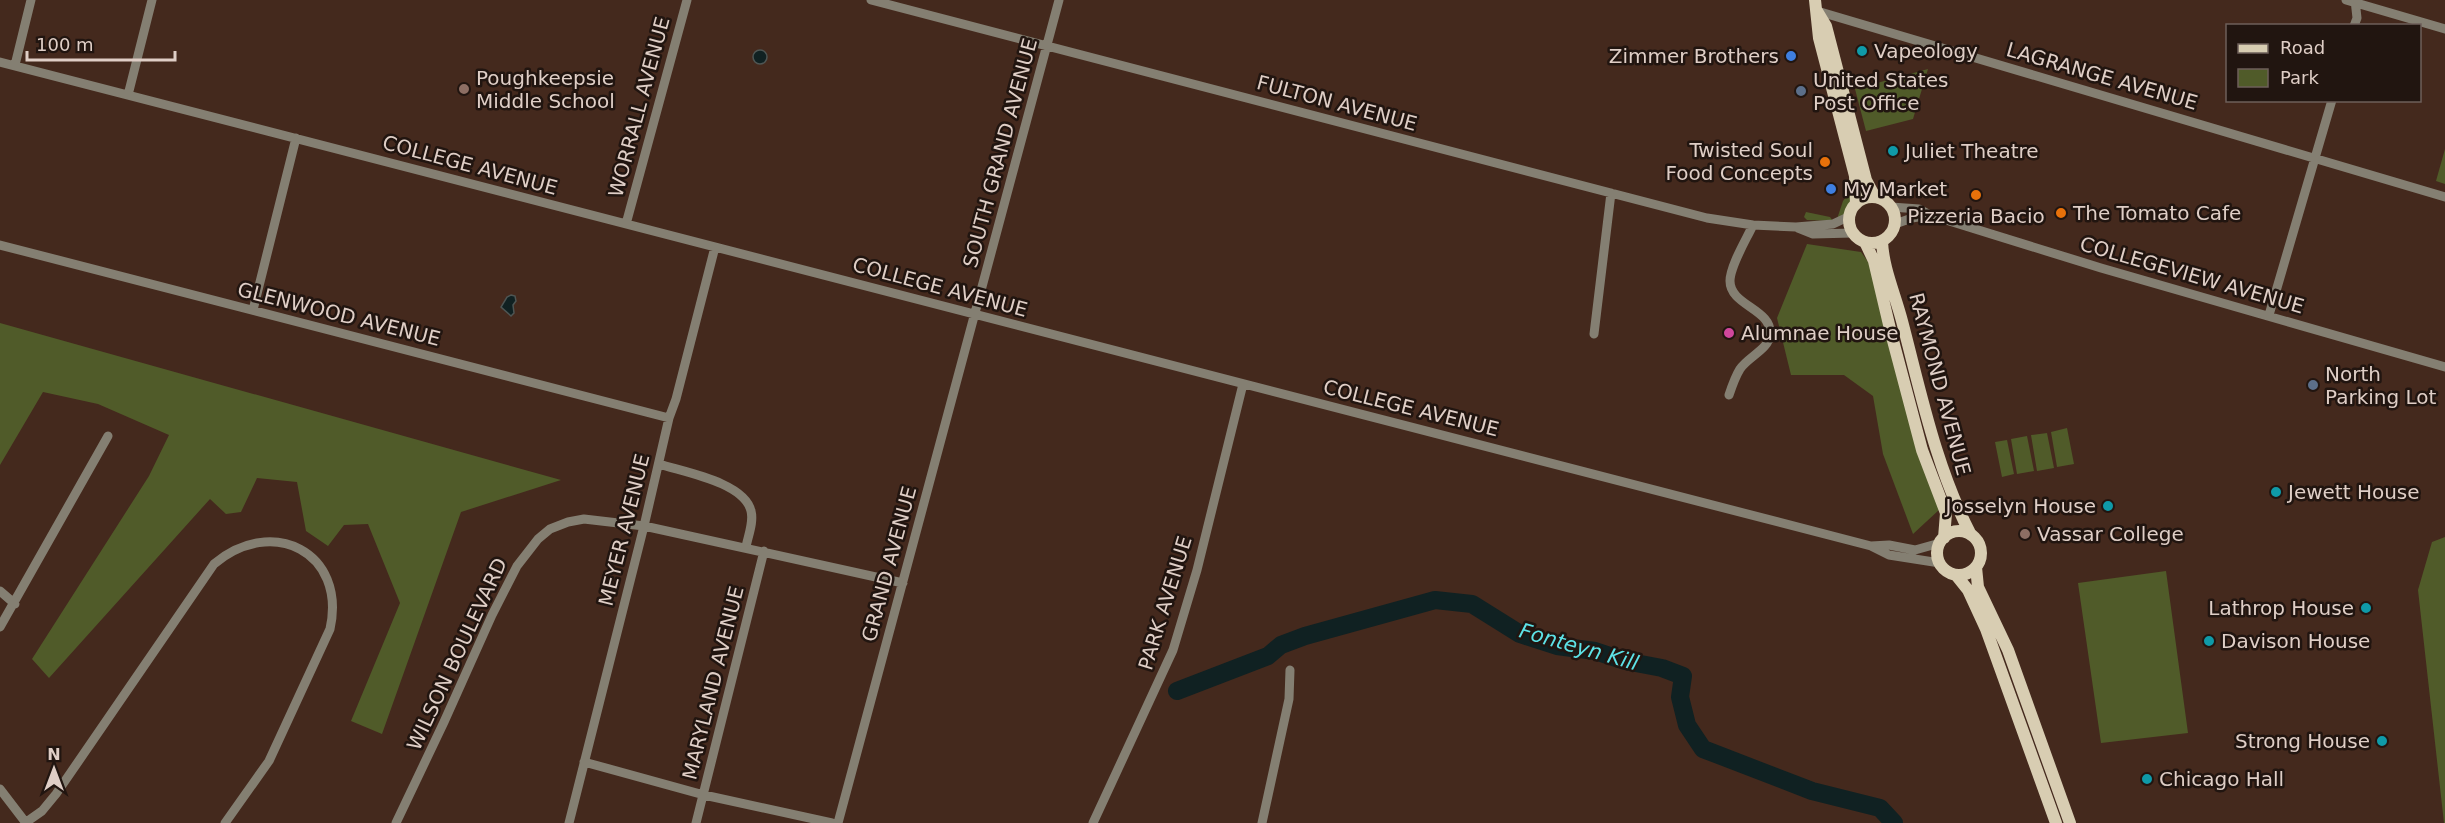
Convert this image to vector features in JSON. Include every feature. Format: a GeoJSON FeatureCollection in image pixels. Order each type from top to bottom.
{"type":"FeatureCollection","features":[{"type":"Feature","properties":{"kind":"main road"},"geometry":{"type":"LineString","coordinates":[[1816,6],[1826,26],[1866,180],[1875,197]]}},
{"type":"Feature","properties":{"kind":"main road"},"geometry":{"type":"LineString","coordinates":[[1816,6],[1819,38],[1855,176],[1856,204],[1850,216],[1850,225],[1853,233],[1865,242],[1882,241],[1890,234],[1895,224],[1891,207],[1887,202],[1875,197],[1856,204]]}},
{"type":"Feature","properties":{"kind":"main road","name":"RAYMOND AVENUE"},"geometry":{"type":"LineString","coordinates":[[1882,241],[1883,258],[1944,478],[1971,535]]}},
{"type":"Feature","properties":{"kind":"main road","name":"RAYMOND AVENUE"},"geometry":{"type":"LineString","coordinates":[[1865,242],[1874,261],[1922,450],[1946,513],[1942,541]]}},
{"type":"Feature","properties":{"kind":"main road"},"geometry":{"type":"LineString","coordinates":[[1977,567],[1964,575],[1956,575],[1947,571],[1940,563],[1938,550],[1942,541],[1957,532],[1971,535],[1976,539],[1981,550],[1977,567],[1978,587],[2008,650],[2070,823]]}},
{"type":"Feature","properties":{"kind":"main road"},"geometry":{"type":"LineString","coordinates":[[1956,575],[1968,590],[1986,629],[2056,823]]}},
{"type":"Feature","properties":{"kind":"street"},"geometry":{"type":"LineString","coordinates":[[15,65],[32,0]]}},
{"type":"Feature","properties":{"kind":"street"},"geometry":{"type":"LineString","coordinates":[[128,94],[152,0]]}},
{"type":"Feature","properties":{"kind":"street","name":"WORRALL AVENUE"},"geometry":{"type":"LineString","coordinates":[[626,224],[687,0]]}},
{"type":"Feature","properties":{"kind":"street","name":"FULTON AVENUE"},"geometry":{"type":"LineString","coordinates":[[871,0],[1707,218],[1753,225],[1796,227],[1833,224],[1850,216]]}},
{"type":"Feature","properties":{"kind":"street","name":"SOUTH GRAND AVENUE"},"geometry":{"type":"LineString","coordinates":[[975,314],[1059,0]]}},
{"type":"Feature","properties":{"kind":"street"},"geometry":{"type":"LineString","coordinates":[[2354,24],[2356,18],[2352,1],[2445,28]]}},
{"type":"Feature","properties":{"kind":"street","name":"LAGRANGE AVENUE"},"geometry":{"type":"LineString","coordinates":[[1816,6],[2445,197]]}},
{"type":"Feature","properties":{"kind":"street","name":"COLLEGE AVENUE"},"geometry":{"type":"LineString","coordinates":[[0,62],[1871,546],[1889,555],[1940,563]]}},
{"type":"Feature","properties":{"kind":"street"},"geometry":{"type":"LineString","coordinates":[[2269,315],[2331,102]]}},
{"type":"Feature","properties":{"kind":"street"},"geometry":{"type":"LineString","coordinates":[[254,310],[296,138]]}},
{"type":"Feature","properties":{"kind":"street"},"geometry":{"type":"LineString","coordinates":[[1594,334],[1611,193]]}},
{"type":"Feature","properties":{"kind":"street","name":"COLLEGEVIEW AVENUE"},"geometry":{"type":"LineString","coordinates":[[1891,207],[1919,208],[1930,215],[2080,262],[2445,367]]}},
{"type":"Feature","properties":{"kind":"street"},"geometry":{"type":"LineString","coordinates":[[1895,224],[1930,215]]}},
{"type":"Feature","properties":{"kind":"street"},"geometry":{"type":"LineString","coordinates":[[1729,395],[1740,369],[1750,357],[1767,344],[1771,332],[1766,321],[1735,296],[1730,285],[1732,270],[1753,225]]}},
{"type":"Feature","properties":{"kind":"street","name":"FULTON AVENUE"},"geometry":{"type":"LineString","coordinates":[[1796,227],[1813,234],[1853,233]]}},
{"type":"Feature","properties":{"kind":"street","name":"GLENWOOD AVENUE"},"geometry":{"type":"LineString","coordinates":[[0,245],[669,418]]}},
{"type":"Feature","properties":{"kind":"street","name":"MEYER AVENUE"},"geometry":{"type":"LineString","coordinates":[[569,823],[669,418],[676,399],[715,247]]}},
{"type":"Feature","properties":{"kind":"street","name":"GRAND AVENUE"},"geometry":{"type":"LineString","coordinates":[[838,823],[975,314]]}},
{"type":"Feature","properties":{"kind":"street","name":"PARK AVENUE"},"geometry":{"type":"LineString","coordinates":[[1093,823],[1173,650],[1197,570],[1243,384]]}},
{"type":"Feature","properties":{"kind":"street"},"geometry":{"type":"LineString","coordinates":[[0,627],[108,436]]}},
{"type":"Feature","properties":{"kind":"street"},"geometry":{"type":"LineString","coordinates":[[659,464],[730,487],[742,496],[751,511],[751,526],[746,547]]}},
{"type":"Feature","properties":{"kind":"street","name":"WILSON BOULEVARD"},"geometry":{"type":"LineString","coordinates":[[396,823],[492,615],[527,550],[550,530],[568,522],[600,520],[644,525],[903,583]]}},
{"type":"Feature","properties":{"kind":"street"},"geometry":{"type":"LineString","coordinates":[[0,789],[25,823],[42,811],[214,564],[229,551],[250,543],[271,541],[293,545],[323,569],[331,589],[335,610],[330,629],[269,761],[225,823]]}},
{"type":"Feature","properties":{"kind":"street","name":"COLLEGE AVENUE"},"geometry":{"type":"LineString","coordinates":[[1871,546],[1889,545],[1915,550],[1942,541]]}},
{"type":"Feature","properties":{"kind":"street","name":"MARYLAND AVENUE"},"geometry":{"type":"LineString","coordinates":[[696,823],[764,552]]}},
{"type":"Feature","properties":{"kind":"street"},"geometry":{"type":"LineString","coordinates":[[0,591],[15,604]]}},
{"type":"Feature","properties":{"kind":"street"},"geometry":{"type":"LineString","coordinates":[[1262,823],[1289,699],[1290,670]]}},
{"type":"Feature","properties":{"kind":"street"},"geometry":{"type":"LineString","coordinates":[[584,762],[704,795],[832,823]]}},
{"type":"Feature","properties":{"kind":"green space"},"geometry":{"type":"Polygon","coordinates":[[[1928,69],[1913,119],[1866,131],[1855,89],[1928,69]]]}},
{"type":"Feature","properties":{"kind":"green space"},"geometry":{"type":"Polygon","coordinates":[[[2445,149],[2445,184],[2436,181],[2445,149]]]}},
{"type":"Feature","properties":{"kind":"green space"},"geometry":{"type":"Polygon","coordinates":[[[1850,192],[1853,208],[1837,219],[1843,201],[1850,192]]]}},
{"type":"Feature","properties":{"kind":"green space"},"geometry":{"type":"Polygon","coordinates":[[[1806,212],[1830,217],[1833,221],[1807,220],[1804,217],[1806,212]]]}},
{"type":"Feature","properties":{"kind":"green space"},"geometry":{"type":"Polygon","coordinates":[[[1807,244],[1861,252],[1876,273],[1940,509],[1913,534],[1883,454],[1873,396],[1844,375],[1791,375],[1777,318],[1807,244]]]}},
{"type":"Feature","properties":{"kind":"green space"},"geometry":{"type":"Polygon","coordinates":[[[0,323],[561,480],[461,512],[382,734],[351,721],[400,603],[368,524],[344,525],[328,546],[306,531],[297,482],[257,478],[241,512],[226,514],[210,499],[49,678],[32,659],[149,476],[169,435],[98,404],[43,392],[0,465],[0,323]]]}},
{"type":"Feature","properties":{"kind":"green space"},"geometry":{"type":"Polygon","coordinates":[[[2067,428],[2074,464],[2057,467],[2051,432],[2067,428]]]}},
{"type":"Feature","properties":{"kind":"green space"},"geometry":{"type":"Polygon","coordinates":[[[2047,433],[2054,468],[2037,471],[2031,435],[2047,433]]]}},
{"type":"Feature","properties":{"kind":"green space"},"geometry":{"type":"Polygon","coordinates":[[[2027,436],[2034,471],[2017,474],[2011,439],[2027,436]]]}},
{"type":"Feature","properties":{"kind":"green space"},"geometry":{"type":"Polygon","coordinates":[[[2007,440],[2014,474],[2002,477],[1995,442],[2007,440]]]}},
{"type":"Feature","properties":{"kind":"green space"},"geometry":{"type":"Polygon","coordinates":[[[2445,537],[2444,823],[2418,590],[2432,542],[2445,537]]]}},
{"type":"Feature","properties":{"kind":"green space"},"geometry":{"type":"Polygon","coordinates":[[[2166,571],[2188,733],[2101,743],[2078,583],[2166,571]]]}},
{"type":"Feature","properties":{"kind":"shaded area"},"geometry":{"type":"Polygon","coordinates":[[[760,50],[765,52],[767,57],[765,62],[760,64],[755,62],[753,57],[755,52],[760,50]]]}},
{"type":"Feature","properties":{"kind":"shaded area"},"geometry":{"type":"Polygon","coordinates":[[[511,295],[515,296],[516,301],[513,305],[514,313],[511,316],[501,307],[511,295]]]}},
{"type":"Feature","properties":{"kind":"waterway","name":"Fonteyn Kill"},"geometry":{"type":"LineString","coordinates":[[1177,691],[1268,656],[1281,645],[1305,636],[1435,600],[1472,604],[1520,634],[1557,646],[1595,651],[1625,661],[1662,668],[1683,676],[1680,697],[1687,725],[1703,749],[1812,791],[1880,808],[1894,823]]}},
{"type":"Feature","properties":{"kind":"place","name":"Vapeology"},"geometry":{"type":"Point","coordinates":[1862,51]}},
{"type":"Feature","properties":{"kind":"place","name":"Zimmer Brothers"},"geometry":{"type":"Point","coordinates":[1791,56]}},
{"type":"Feature","properties":{"kind":"place","name":"Poughkeepsie Middle School"},"geometry":{"type":"Point","coordinates":[464,89]}},
{"type":"Feature","properties":{"kind":"place","name":"United States Post Office"},"geometry":{"type":"Point","coordinates":[1801,91]}},
{"type":"Feature","properties":{"kind":"place","name":"Juliet Theatre"},"geometry":{"type":"Point","coordinates":[1893,151]}},
{"type":"Feature","properties":{"kind":"place","name":"Twisted Soul Food Concepts"},"geometry":{"type":"Point","coordinates":[1825,162]}},
{"type":"Feature","properties":{"kind":"place","name":"My Market"},"geometry":{"type":"Point","coordinates":[1831,189]}},
{"type":"Feature","properties":{"kind":"place","name":"Pizzeria Bacio"},"geometry":{"type":"Point","coordinates":[1976,195]}},
{"type":"Feature","properties":{"kind":"place","name":"The Tomato Cafe"},"geometry":{"type":"Point","coordinates":[2061,213]}},
{"type":"Feature","properties":{"kind":"place","name":"Alumnae House"},"geometry":{"type":"Point","coordinates":[1729,333]}},
{"type":"Feature","properties":{"kind":"place","name":"North Parking Lot"},"geometry":{"type":"Point","coordinates":[2313,385]}},
{"type":"Feature","properties":{"kind":"place","name":"Jewett House"},"geometry":{"type":"Point","coordinates":[2276,492]}},
{"type":"Feature","properties":{"kind":"place","name":"Josselyn House"},"geometry":{"type":"Point","coordinates":[2108,506]}},
{"type":"Feature","properties":{"kind":"place","name":"Vassar College"},"geometry":{"type":"Point","coordinates":[2025,534]}},
{"type":"Feature","properties":{"kind":"place","name":"Lathrop House"},"geometry":{"type":"Point","coordinates":[2366,608]}},
{"type":"Feature","properties":{"kind":"place","name":"Davison House"},"geometry":{"type":"Point","coordinates":[2209,641]}},
{"type":"Feature","properties":{"kind":"place","name":"Strong House"},"geometry":{"type":"Point","coordinates":[2382,741]}},
{"type":"Feature","properties":{"kind":"place","name":"Chicago Hall"},"geometry":{"type":"Point","coordinates":[2147,779]}}]}
